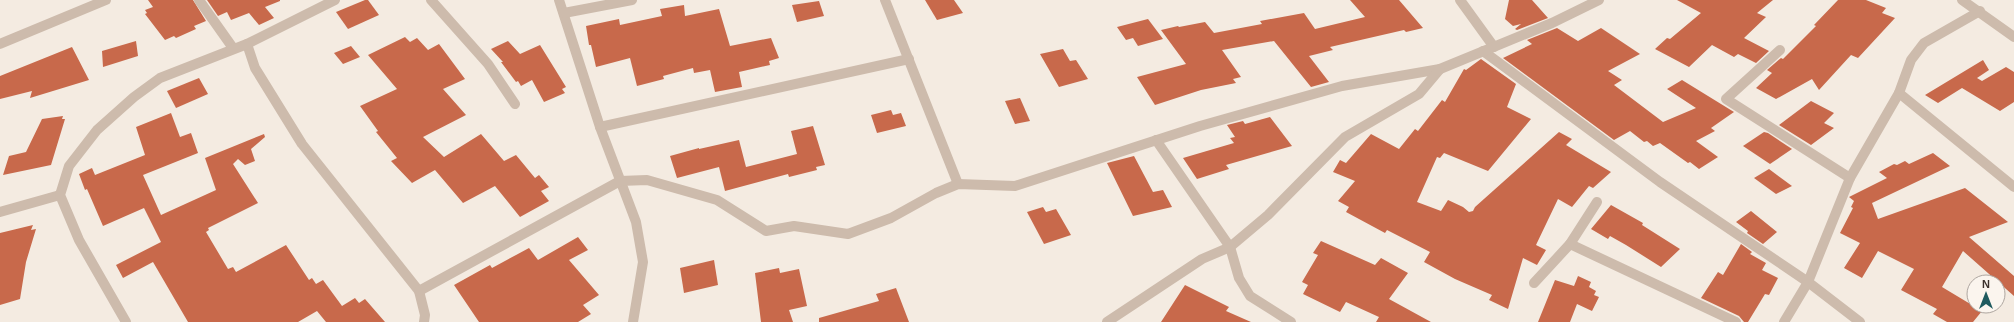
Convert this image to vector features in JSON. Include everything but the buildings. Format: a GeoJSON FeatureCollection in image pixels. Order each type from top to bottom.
{"type":"FeatureCollection","features":[{"type":"Feature","properties":{"kind":"street"},"geometry":{"type":"LineString","coordinates":[[0,44],[106,0]]}},
{"type":"Feature","properties":{"kind":"street"},"geometry":{"type":"LineString","coordinates":[[199,0],[233,48]]}},
{"type":"Feature","properties":{"kind":"street"},"geometry":{"type":"LineString","coordinates":[[126,322],[78,240],[60,195],[69,166],[97,130],[134,97],[160,78],[233,48],[247,44],[335,0]]}},
{"type":"Feature","properties":{"kind":"street"},"geometry":{"type":"LineString","coordinates":[[431,0],[488,64],[515,104]]}},
{"type":"Feature","properties":{"kind":"street"},"geometry":{"type":"LineString","coordinates":[[559,0],[600,127],[636,222],[643,262],[634,322]]}},
{"type":"Feature","properties":{"kind":"street"},"geometry":{"type":"LineString","coordinates":[[564,13],[632,0]]}},
{"type":"Feature","properties":{"kind":"street"},"geometry":{"type":"LineString","coordinates":[[885,0],[958,184]]}},
{"type":"Feature","properties":{"kind":"street"},"geometry":{"type":"LineString","coordinates":[[1460,0],[1494,47]]}},
{"type":"Feature","properties":{"kind":"street"},"geometry":{"type":"LineString","coordinates":[[419,291],[620,182],[647,180],[718,200],[766,231],[794,226],[848,234],[891,218],[936,193],[958,184],[1015,186],[1200,126],[1342,86],[1440,69],[1552,23],[1599,0]]}},
{"type":"Feature","properties":{"kind":"street"},"geometry":{"type":"LineString","coordinates":[[1962,0],[1980,11],[2014,37]]}},
{"type":"Feature","properties":{"kind":"street"},"geometry":{"type":"LineString","coordinates":[[1784,322],[1808,282],[1850,178],[1899,93],[1911,60],[1924,43],[1980,11]]}},
{"type":"Feature","properties":{"kind":"street"},"geometry":{"type":"LineString","coordinates":[[247,44],[255,68],[302,144],[419,291],[425,315],[424,322]]}},
{"type":"Feature","properties":{"kind":"street"},"geometry":{"type":"LineString","coordinates":[[1780,50],[1726,99],[1850,178]]}},
{"type":"Feature","properties":{"kind":"street"},"geometry":{"type":"LineString","coordinates":[[1483,51],[1660,182],[1808,282],[1860,322]]}},
{"type":"Feature","properties":{"kind":"street"},"geometry":{"type":"LineString","coordinates":[[600,127],[909,59]]}},
{"type":"Feature","properties":{"kind":"street"},"geometry":{"type":"LineString","coordinates":[[1106,322],[1202,259],[1230,247],[1268,215],[1345,137],[1419,94],[1440,69]]}},
{"type":"Feature","properties":{"kind":"street"},"geometry":{"type":"LineString","coordinates":[[1899,93],[2014,187]]}},
{"type":"Feature","properties":{"kind":"street"},"geometry":{"type":"LineString","coordinates":[[1156,140],[1230,247],[1239,278],[1250,296],[1291,322]]}},
{"type":"Feature","properties":{"kind":"street"},"geometry":{"type":"LineString","coordinates":[[0,212],[60,195]]}},
{"type":"Feature","properties":{"kind":"street"},"geometry":{"type":"LineString","coordinates":[[1534,283],[1570,244],[1597,202]]}},
{"type":"Feature","properties":{"kind":"street"},"geometry":{"type":"LineString","coordinates":[[1570,244],[1736,322]]}}]}
